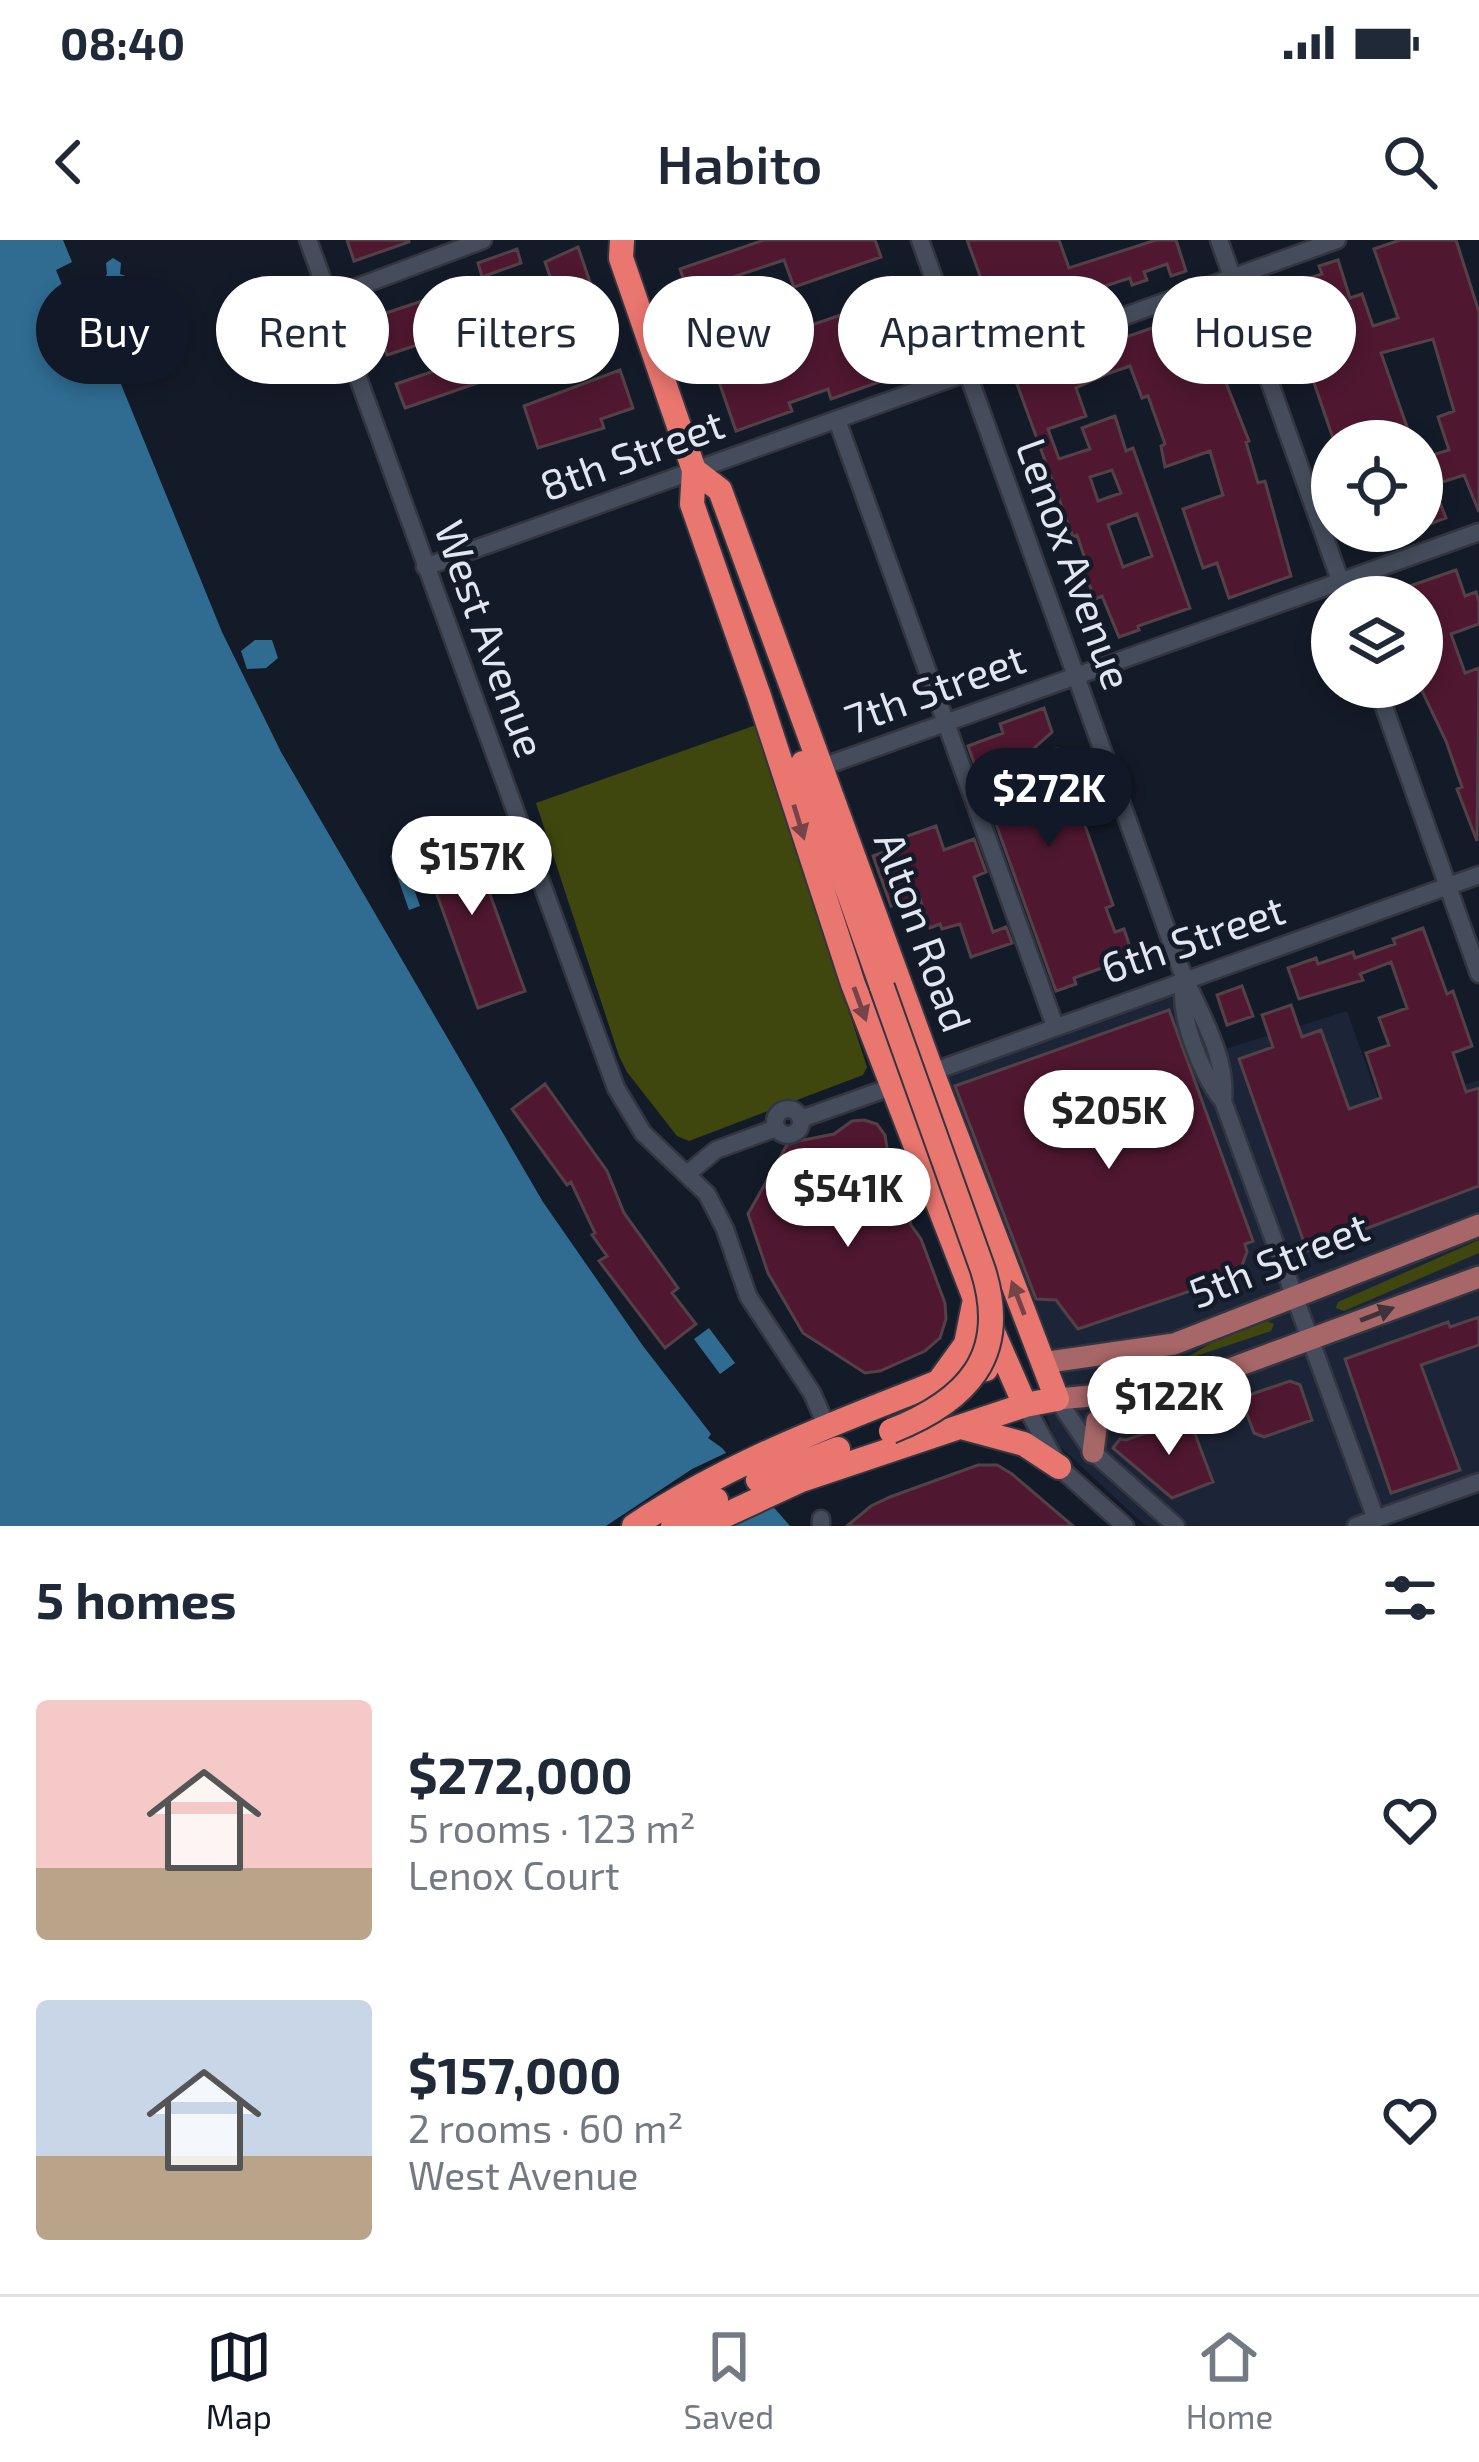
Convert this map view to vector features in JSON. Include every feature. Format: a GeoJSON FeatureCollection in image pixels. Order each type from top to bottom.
{"type":"FeatureCollection","features":[{"type":"Feature","properties":{"kind":"highway","name":"Alton Road"},"geometry":{"type":"LineString","coordinates":[[615,246],[694,470],[692,504],[886,1077],[975,1299],[1024,1405]]}},
{"type":"Feature","properties":{"kind":"highway","name":"Alton Road"},"geometry":{"type":"LineString","coordinates":[[694,470],[720,490],[1057,1399]]}},
{"type":"Feature","properties":{"kind":"highway"},"geometry":{"type":"LineString","coordinates":[[634,1526],[674,1500],[770,1473],[937,1412],[970,1382],[986,1354],[992,1305],[712,492],[694,470]]}},
{"type":"Feature","properties":{"kind":"highway"},"geometry":{"type":"LineString","coordinates":[[886,1077],[932,1072]]}},
{"type":"Feature","properties":{"kind":"highway"},"geometry":{"type":"LineString","coordinates":[[938,1382],[967,1344],[975,1299]]}},
{"type":"Feature","properties":{"kind":"highway","name":"5th Street"},"geometry":{"type":"LineString","coordinates":[[770,1473],[826,1427],[970,1371],[1042,1363]]}},
{"type":"Feature","properties":{"kind":"highway","name":"5th Street"},"geometry":{"type":"LineString","coordinates":[[770,1473],[1057,1399]]}},
{"type":"Feature","properties":{"kind":"highway"},"geometry":{"type":"LineString","coordinates":[[958,1426],[1024,1444],[1058,1467]]}},
{"type":"Feature","properties":{"kind":"highway"},"geometry":{"type":"LineString","coordinates":[[673,1526],[770,1473]]}},
{"type":"Feature","properties":{"kind":"highway"},"geometry":{"type":"LineString","coordinates":[[702,1526],[770,1473]]}},
{"type":"Feature","properties":{"kind":"main road","name":"5th Street"},"geometry":{"type":"LineString","coordinates":[[1042,1363],[1174,1343],[1479,1226]]}},
{"type":"Feature","properties":{"kind":"main road","name":"5th Street"},"geometry":{"type":"LineString","coordinates":[[1057,1399],[1137,1392],[1224,1370],[1479,1277]]}},
{"type":"Feature","properties":{"kind":"main road"},"geometry":{"type":"LineString","coordinates":[[1093,1452],[1094,1430],[1101,1415],[1137,1392]]}},
{"type":"Feature","properties":{"kind":"street","name":"West Avenue"},"geometry":{"type":"LineString","coordinates":[[308,240],[320,276]]}},
{"type":"Feature","properties":{"kind":"street"},"geometry":{"type":"LineString","coordinates":[[387,276],[484,240]]}},
{"type":"Feature","properties":{"kind":"street","name":"Lenox Avenue"},"geometry":{"type":"LineString","coordinates":[[920,240],[933,276]]}},
{"type":"Feature","properties":{"kind":"street"},"geometry":{"type":"LineString","coordinates":[[1219,240],[1232,276]]}},
{"type":"Feature","properties":{"kind":"street","name":"8th Street"},"geometry":{"type":"LineString","coordinates":[[1235,276],[1337,240]]}},
{"type":"Feature","properties":{"kind":"street","name":"West Avenue"},"geometry":{"type":"LineString","coordinates":[[359,384],[611,1076],[644,1133],[716,1209],[748,1296],[812,1393],[826,1427]]}},
{"type":"Feature","properties":{"kind":"street","name":"8th Street"},"geometry":{"type":"LineString","coordinates":[[425,567],[937,384]]}},
{"type":"Feature","properties":{"kind":"street","name":"Lenox Avenue"},"geometry":{"type":"LineString","coordinates":[[971,384],[1185,980],[1195,992],[1225,1082],[1222,1101],[1376,1519]]}},
{"type":"Feature","properties":{"kind":"street"},"geometry":{"type":"LineString","coordinates":[[1270,384],[1338,576]]}},
{"type":"Feature","properties":{"kind":"street"},"geometry":{"type":"LineString","coordinates":[[837,420],[1054,1026]]}},
{"type":"Feature","properties":{"kind":"street","name":"7th Street"},"geometry":{"type":"LineString","coordinates":[[1374,576],[1479,532]]}},
{"type":"Feature","properties":{"kind":"street","name":"7th Street"},"geometry":{"type":"LineString","coordinates":[[821,767],[1311,599]]}},
{"type":"Feature","properties":{"kind":"street"},"geometry":{"type":"LineString","coordinates":[[1384,708],[1479,974]]}},
{"type":"Feature","properties":{"kind":"street","name":"6th Street"},"geometry":{"type":"LineString","coordinates":[[932,1072],[1479,875]]}},
{"type":"Feature","properties":{"kind":"street"},"geometry":{"type":"LineString","coordinates":[[687,1174],[724,1146],[776,1128],[783,1110],[794,1111],[801,1120],[886,1077]]}},
{"type":"Feature","properties":{"kind":"street","name":"Alton Road"},"geometry":{"type":"LineString","coordinates":[[1057,1399],[1093,1452],[1176,1526]]}},
{"type":"Feature","properties":{"kind":"street","name":"Alton Road"},"geometry":{"type":"LineString","coordinates":[[1024,1405],[1058,1467],[1126,1526]]}},
{"type":"Feature","properties":{"kind":"street"},"geometry":{"type":"LineString","coordinates":[[1356,1526],[1479,1482]]}},
{"type":"Feature","properties":{"kind":"shaded area"},"geometry":{"type":"Polygon","coordinates":[[[1196,981],[1219,1051],[1347,1011],[1383,1113],[1479,1080],[1479,1482],[1356,1526],[1146,1526],[1055,1442],[940,1078],[1196,981]]]}},
{"type":"Feature","properties":{"kind":"green space"},"geometry":{"type":"Polygon","coordinates":[[[756,725],[867,1067],[863,1075],[689,1141],[677,1136],[619,1056],[536,803],[756,725]]]}},
{"type":"Feature","properties":{"kind":"green space"},"geometry":{"type":"Polygon","coordinates":[[[1479,1240],[1479,1253],[1344,1311],[1336,1308],[1338,1302],[1479,1240]]]}},
{"type":"Feature","properties":{"kind":"green space"},"geometry":{"type":"Polygon","coordinates":[[[1267,1321],[1274,1324],[1271,1331],[1181,1361],[1213,1342],[1267,1321]]]}},
{"type":"Feature","properties":{"kind":"water"},"geometry":{"type":"Polygon","coordinates":[[[0,240],[63,240],[72,262],[56,270],[58,276],[36,276],[36,384],[121,384],[222,632],[281,752],[543,1202],[711,1434],[708,1438],[790,1526],[0,1526],[0,240]]]}},
{"type":"Feature","properties":{"kind":"water"},"geometry":{"type":"Polygon","coordinates":[[[113,258],[121,263],[120,274],[126,276],[106,276],[106,263],[113,258]]]}},
{"type":"Feature","properties":{"kind":"water"},"geometry":{"type":"Polygon","coordinates":[[[255,640],[272,640],[278,658],[266,668],[247,669],[241,651],[255,640]]]}},
{"type":"Feature","properties":{"kind":"water"},"geometry":{"type":"Polygon","coordinates":[[[401,852],[420,906],[409,910],[390,856],[401,852]]]}},
{"type":"Feature","properties":{"kind":"water"},"geometry":{"type":"Polygon","coordinates":[[[709,1328],[735,1363],[720,1374],[694,1339],[709,1328]]]}},
{"type":"Feature","properties":{"kind":"pier"},"geometry":{"type":"Polygon","coordinates":[[[732,1450],[781,1503],[734,1526],[606,1526],[692,1469],[732,1450]]]}},
{"type":"Feature","properties":{"kind":"building"},"geometry":{"type":"Polygon","coordinates":[[[347,240],[409,240],[409,242],[354,261],[347,240]]]}},
{"type":"Feature","properties":{"kind":"building"},"geometry":{"type":"Polygon","coordinates":[[[764,240],[875,240],[881,257],[814,280],[814,276],[790,276],[784,260],[736,276],[682,276],[680,269],[764,240]]]}},
{"type":"Feature","properties":{"kind":"building"},"geometry":{"type":"Polygon","coordinates":[[[967,240],[1059,240],[1069,268],[1156,240],[1176,240],[1186,271],[1171,276],[1167,264],[1144,272],[1147,280],[1132,285],[1128,276],[980,276],[967,240]]]}},
{"type":"Feature","properties":{"kind":"building"},"geometry":{"type":"Polygon","coordinates":[[[1400,240],[1456,240],[1479,312],[1479,512],[1464,475],[1443,482],[1443,452],[1449,450],[1443,420],[1438,417],[1454,411],[1433,339],[1381,353],[1405,420],[1327,420],[1314,384],[1356,384],[1356,296],[1362,294],[1373,326],[1398,318],[1374,249],[1400,240]]]}},
{"type":"Feature","properties":{"kind":"building"},"geometry":{"type":"Polygon","coordinates":[[[578,247],[588,276],[550,276],[545,262],[578,247]]]}},
{"type":"Feature","properties":{"kind":"building"},"geometry":{"type":"Polygon","coordinates":[[[517,249],[521,263],[482,276],[478,263],[517,249]]]}},
{"type":"Feature","properties":{"kind":"building"},"geometry":{"type":"Polygon","coordinates":[[[1338,260],[1343,276],[1316,276],[1322,274],[1319,266],[1338,260]]]}},
{"type":"Feature","properties":{"kind":"building"},"geometry":{"type":"Polygon","coordinates":[[[413,304],[413,346],[389,354],[389,312],[413,304]]]}},
{"type":"Feature","properties":{"kind":"building"},"geometry":{"type":"Polygon","coordinates":[[[838,316],[838,384],[873,384],[831,399],[828,389],[789,403],[792,411],[736,431],[720,384],[814,384],[814,324],[838,316]]]}},
{"type":"Feature","properties":{"kind":"building"},"geometry":{"type":"Polygon","coordinates":[[[1152,328],[1152,384],[1226,384],[1249,441],[1258,483],[1265,481],[1291,576],[1229,598],[1217,563],[1203,568],[1183,509],[1223,495],[1210,451],[1165,467],[1161,446],[1165,444],[1148,396],[1142,398],[1130,366],[1128,336],[1152,328]]]}},
{"type":"Feature","properties":{"kind":"building"},"geometry":{"type":"Polygon","coordinates":[[[619,370],[633,408],[601,419],[604,428],[538,448],[524,406],[583,384],[619,384],[619,370]]]}},
{"type":"Feature","properties":{"kind":"building"},"geometry":{"type":"Polygon","coordinates":[[[413,378],[413,384],[475,384],[405,408],[396,384],[413,378]]]}},
{"type":"Feature","properties":{"kind":"building"},"geometry":{"type":"Polygon","coordinates":[[[1017,384],[1085,384],[1076,388],[1086,416],[1048,429],[1059,459],[1090,449],[1082,428],[1115,416],[1126,451],[1133,448],[1190,608],[1119,637],[1102,596],[1095,599],[1081,564],[1086,562],[1077,535],[1073,537],[1017,384]],[[1112,470],[1090,477],[1098,501],[1121,493],[1112,470]],[[1137,514],[1108,525],[1123,567],[1152,556],[1137,514]]]}},
{"type":"Feature","properties":{"kind":"building"},"geometry":{"type":"Polygon","coordinates":[[[1456,570],[1465,596],[1476,592],[1479,602],[1479,624],[1451,634],[1465,673],[1479,668],[1477,841],[1457,789],[1462,787],[1446,741],[1430,708],[1443,708],[1443,576],[1439,576],[1456,570]]]}},
{"type":"Feature","properties":{"kind":"building"},"geometry":{"type":"Polygon","coordinates":[[[1044,708],[1052,732],[1031,751],[1058,749],[1113,905],[1106,908],[1115,932],[1124,929],[1132,953],[1056,991],[968,746],[1003,733],[1000,724],[1044,708]]]}},
{"type":"Feature","properties":{"kind":"building"},"geometry":{"type":"Polygon","coordinates":[[[936,826],[944,850],[974,839],[986,872],[974,877],[993,932],[1006,927],[1012,943],[971,957],[960,924],[930,928],[919,896],[891,906],[873,856],[887,851],[885,844],[936,826]]]}},
{"type":"Feature","properties":{"kind":"building"},"geometry":{"type":"Polygon","coordinates":[[[466,828],[525,991],[478,1008],[419,845],[466,828]]]}},
{"type":"Feature","properties":{"kind":"building"},"geometry":{"type":"Polygon","coordinates":[[[1423,928],[1472,1046],[1453,1053],[1466,1092],[1479,1088],[1479,1186],[1307,1251],[1239,1059],[1273,1047],[1262,1015],[1291,1005],[1302,1037],[1321,1030],[1349,1109],[1381,1098],[1366,1053],[1389,1045],[1379,1018],[1407,1008],[1391,962],[1360,974],[1363,980],[1299,999],[1288,968],[1353,952],[1355,958],[1423,928]]]}},
{"type":"Feature","properties":{"kind":"building"},"geometry":{"type":"Polygon","coordinates":[[[1242,986],[1253,1016],[1227,1025],[1217,995],[1242,986]]]}},
{"type":"Feature","properties":{"kind":"building"},"geometry":{"type":"Polygon","coordinates":[[[1169,1010],[1253,1241],[1245,1244],[1241,1268],[1229,1278],[1078,1329],[1056,1300],[1036,1299],[955,1086],[1169,1010]]]}},
{"type":"Feature","properties":{"kind":"building"},"geometry":{"type":"Polygon","coordinates":[[[545,1084],[607,1171],[624,1213],[678,1288],[672,1293],[696,1324],[665,1348],[599,1261],[607,1256],[592,1235],[571,1182],[567,1185],[512,1109],[545,1084]]]}},
{"type":"Feature","properties":{"kind":"building"},"geometry":{"type":"Polygon","coordinates":[[[852,1121],[877,1124],[885,1135],[893,1186],[904,1199],[911,1225],[921,1239],[945,1303],[946,1319],[940,1338],[925,1351],[865,1373],[803,1333],[768,1273],[748,1214],[788,1143],[834,1134],[852,1121]]]}},
{"type":"Feature","properties":{"kind":"building"},"geometry":{"type":"Polygon","coordinates":[[[1479,1317],[1479,1345],[1421,1365],[1460,1470],[1391,1493],[1345,1359],[1448,1322],[1450,1327],[1479,1317]]]}},
{"type":"Feature","properties":{"kind":"building"},"geometry":{"type":"Polygon","coordinates":[[[1290,1381],[1300,1385],[1312,1420],[1264,1437],[1254,1433],[1244,1406],[1249,1395],[1290,1381]]]}},
{"type":"Feature","properties":{"kind":"building"},"geometry":{"type":"Polygon","coordinates":[[[1189,1418],[1213,1482],[1172,1498],[1113,1448],[1120,1439],[1189,1418]]]}},
{"type":"Feature","properties":{"kind":"building"},"geometry":{"type":"Polygon","coordinates":[[[978,1465],[997,1465],[1012,1474],[1073,1526],[847,1526],[890,1497],[978,1465]]]}}]}
